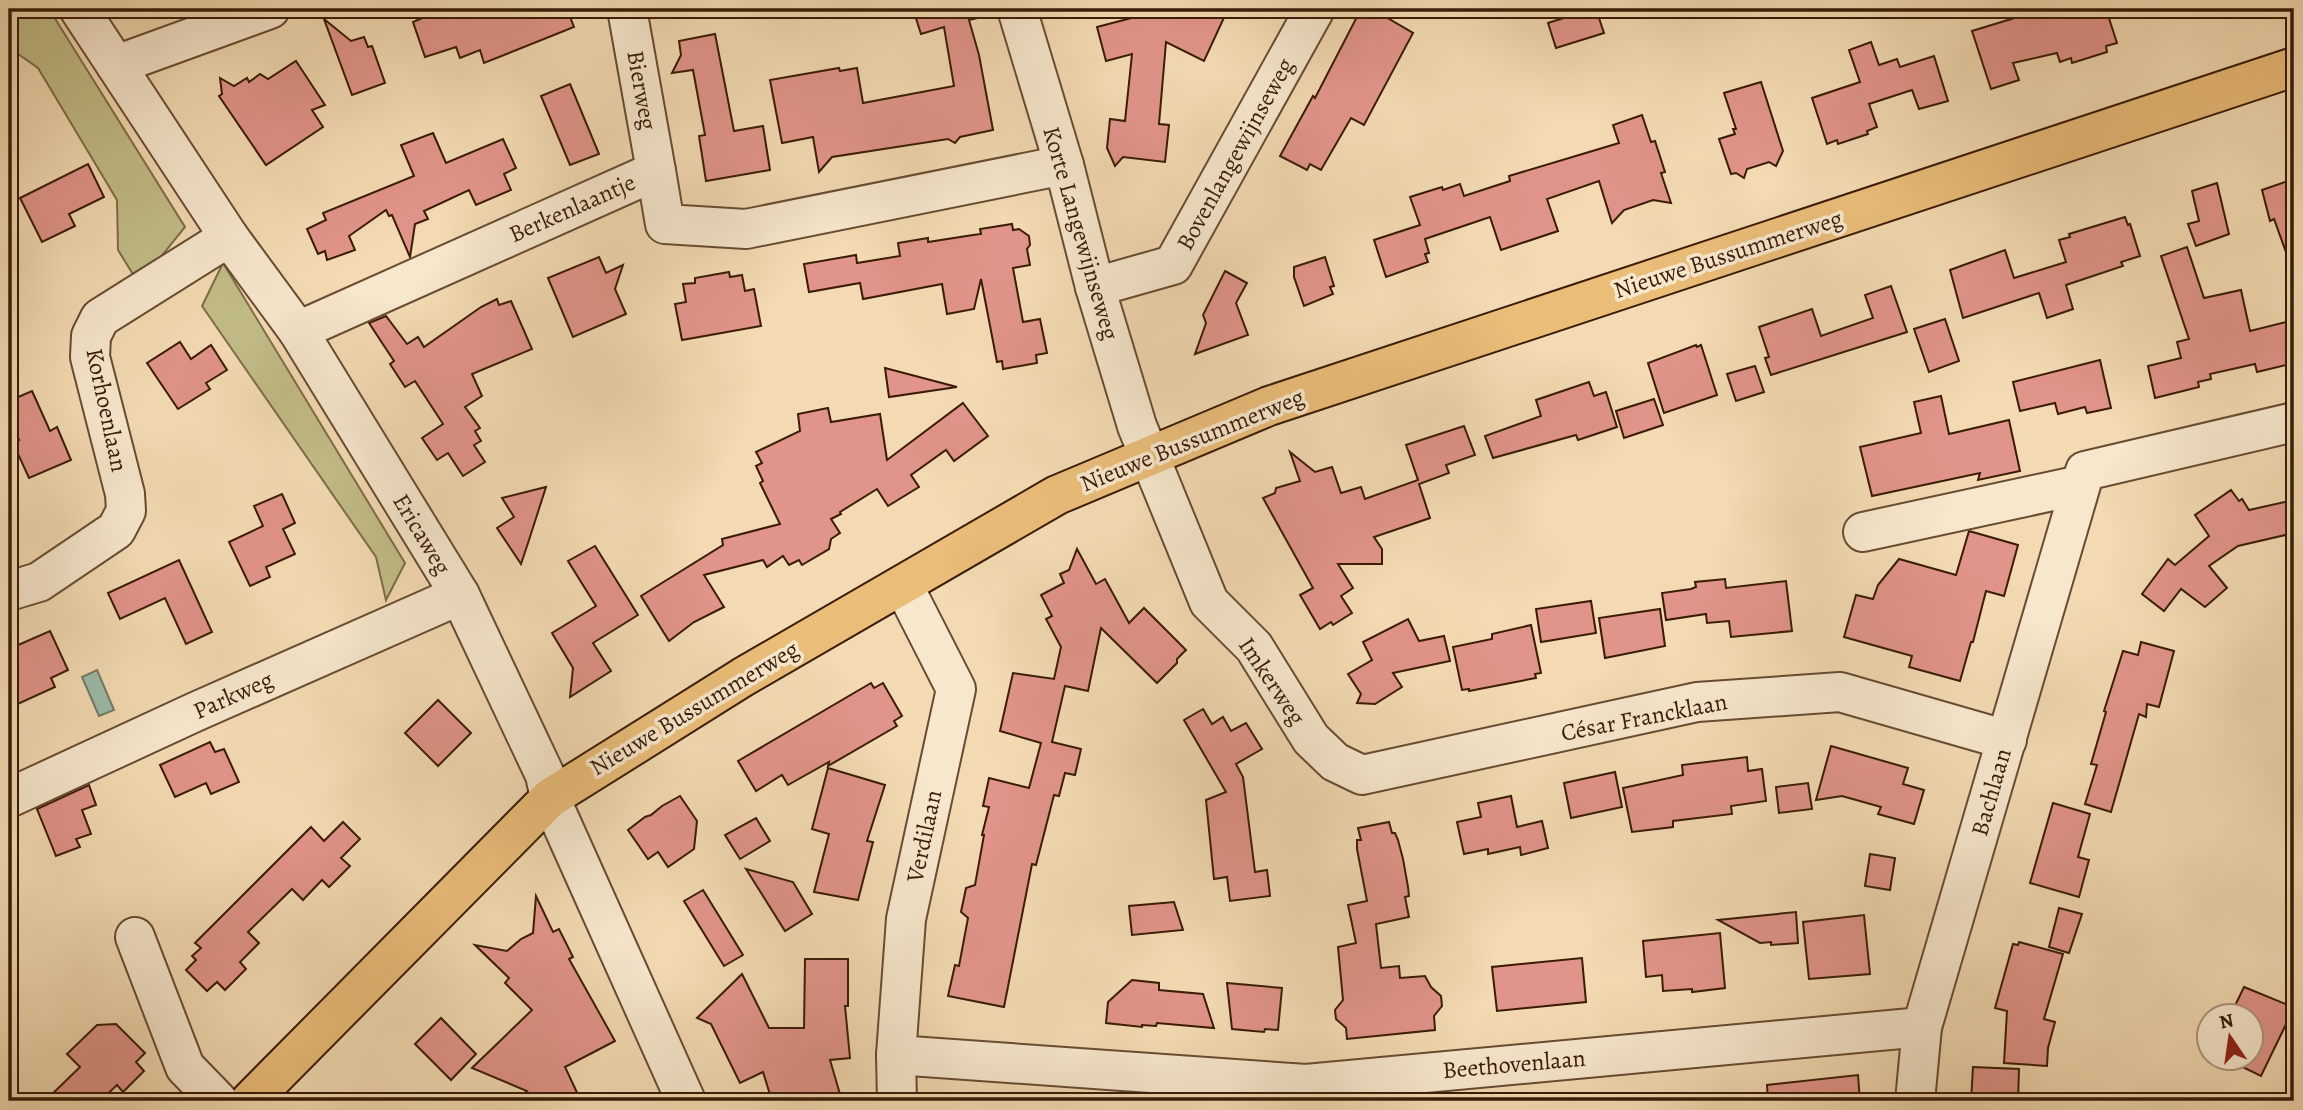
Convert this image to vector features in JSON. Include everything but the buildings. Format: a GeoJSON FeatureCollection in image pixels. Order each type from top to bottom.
{"type":"FeatureCollection","features":[{"type":"Feature","properties":{"kind":"main road","name":"Nieuwe Bussummerweg"},"geometry":{"type":"LineString","coordinates":[[250,1101],[550,798],[743,677],[1057,495],[1269,406],[2294,67]]}},
{"type":"Feature","properties":{"kind":"street","name":"Ericaweg"},"geometry":{"type":"LineString","coordinates":[[79,9],[229,237],[298,331],[460,595],[545,775],[550,798],[686,1101]]}},
{"type":"Feature","properties":{"kind":"street"},"geometry":{"type":"LineString","coordinates":[[116,65],[270,9]]}},
{"type":"Feature","properties":{"kind":"street","name":"Bierweg"},"geometry":{"type":"LineString","coordinates":[[627,9],[656,171]]}},
{"type":"Feature","properties":{"kind":"street","name":"Korte Langewijnseweg"},"geometry":{"type":"LineString","coordinates":[[1017,9],[1064,165],[1095,287],[1137,426],[1149,456]]}},
{"type":"Feature","properties":{"kind":"street","name":"Bovenlangewijnseweg"},"geometry":{"type":"LineString","coordinates":[[1095,287],[1173,265],[1315,9]]}},
{"type":"Feature","properties":{"kind":"street","name":"Berkenlaantje"},"geometry":{"type":"LineString","coordinates":[[298,331],[656,171],[665,224],[746,229],[1064,165]]}},
{"type":"Feature","properties":{"kind":"street","name":"Korhoenlaan"},"geometry":{"type":"LineString","coordinates":[[9,591],[39,582],[105,538],[116,530],[126,511],[125,494],[90,357],[90,336],[100,318],[229,237]]}},
{"type":"Feature","properties":{"kind":"street"},"geometry":{"type":"LineString","coordinates":[[1863,531],[2080,485],[2085,471],[2294,422]]}},
{"type":"Feature","properties":{"kind":"street","name":"Imkerweg"},"geometry":{"type":"LineString","coordinates":[[1149,456],[1209,602],[1254,647],[1311,739],[1335,762],[1362,775]]}},
{"type":"Feature","properties":{"kind":"street","name":"Bachlaan"},"geometry":{"type":"LineString","coordinates":[[1915,1101],[1922,1027],[2080,485]]}},
{"type":"Feature","properties":{"kind":"street","name":"Verdilaan"},"geometry":{"type":"LineString","coordinates":[[897,1101],[896,1055],[906,919],[956,689],[903,585]]}},
{"type":"Feature","properties":{"kind":"street","name":"Parkweg"},"geometry":{"type":"LineString","coordinates":[[9,798],[460,595]]}},
{"type":"Feature","properties":{"kind":"street","name":"César Francklaan"},"geometry":{"type":"LineString","coordinates":[[1362,775],[1697,702],[1840,692],[2007,740]]}},
{"type":"Feature","properties":{"kind":"street"},"geometry":{"type":"LineString","coordinates":[[135,937],[185,1067],[218,1101]]}},
{"type":"Feature","properties":{"kind":"street","name":"Beethovenlaan"},"geometry":{"type":"LineString","coordinates":[[896,1055],[1306,1084],[1922,1027]]}},
{"type":"Feature","properties":{"kind":"shaded area"},"geometry":{"type":"Polygon","coordinates":[[[9,9],[56,9],[58,13],[54,17],[185,227],[139,284],[118,250],[117,200],[38,68],[11,49],[9,51],[9,9]]]}},
{"type":"Feature","properties":{"kind":"shaded area"},"geometry":{"type":"Polygon","coordinates":[[[223,263],[405,563],[386,600],[376,557],[202,306],[223,263]]]}},
{"type":"Feature","properties":{"kind":"shaded area"},"geometry":{"type":"Polygon","coordinates":[[[97,670],[114,710],[99,716],[82,677],[97,670]]]}}]}
